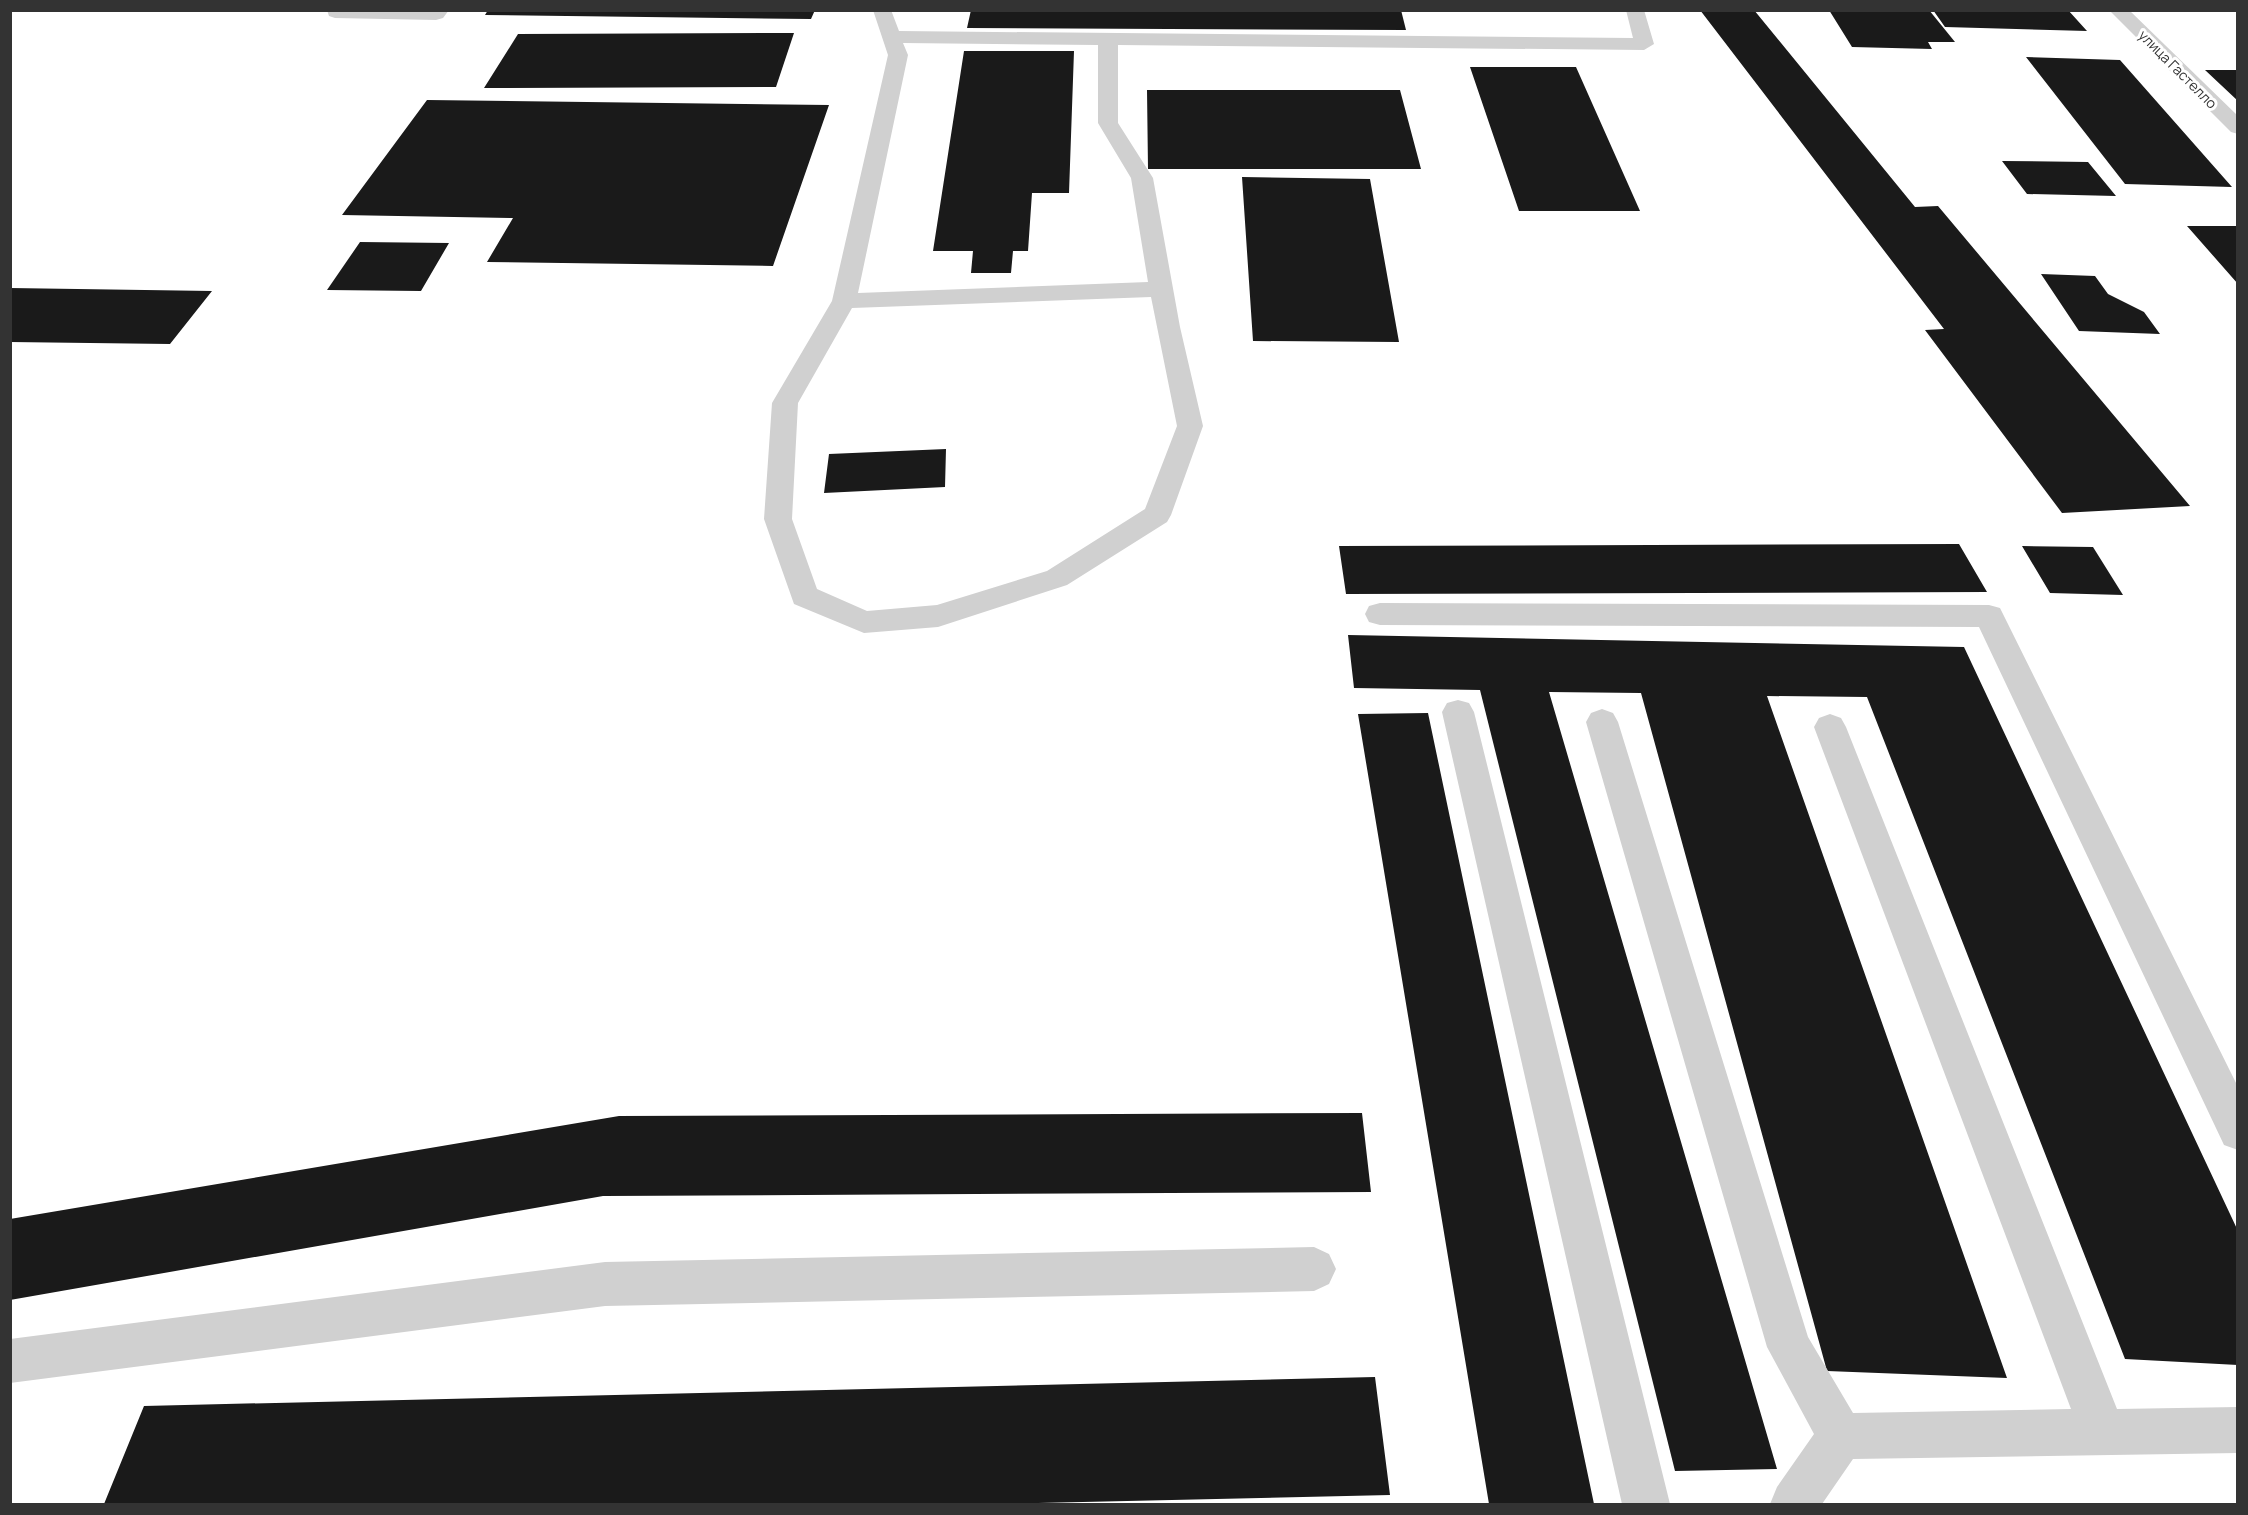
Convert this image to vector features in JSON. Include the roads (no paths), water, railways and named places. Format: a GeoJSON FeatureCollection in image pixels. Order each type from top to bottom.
{"type":"FeatureCollection","features":[{"type":"Feature","properties":{"kind":"street"},"geometry":{"type":"LineString","coordinates":[[335,12],[436,14],[440,10]]}},
{"type":"Feature","properties":{"kind":"street"},"geometry":{"type":"LineString","coordinates":[[882,10],[898,55],[844,301],[785,403],[778,519],[805,596],[864,622],[938,616],[1057,578],[1157,515],[1190,426],[1142,178],[1107,123],[1108,38]]}},
{"type":"Feature","properties":{"kind":"street"},"geometry":{"type":"LineString","coordinates":[[891,36],[1644,44],[1635,10]]}},
{"type":"Feature","properties":{"kind":"street","name":"улица Гастелло"},"geometry":{"type":"LineString","coordinates":[[2118,10],[2238,128]]}},
{"type":"Feature","properties":{"kind":"street"},"geometry":{"type":"LineString","coordinates":[[844,301],[1162,289]]}},
{"type":"Feature","properties":{"kind":"street"},"geometry":{"type":"LineString","coordinates":[[1380,614],[1989,616],[2238,1131]]}},
{"type":"Feature","properties":{"kind":"street"},"geometry":{"type":"LineString","coordinates":[[1458,712],[1646,1504]]}},
{"type":"Feature","properties":{"kind":"street"},"geometry":{"type":"LineString","coordinates":[[1602,722],[1789,1347],[1841,1436]]}},
{"type":"Feature","properties":{"kind":"street"},"geometry":{"type":"LineString","coordinates":[[1830,727],[2103,1432]]}},
{"type":"Feature","properties":{"kind":"street"},"geometry":{"type":"LineString","coordinates":[[10,1360],[605,1284],[1314,1269]]}},
{"type":"Feature","properties":{"kind":"street"},"geometry":{"type":"LineString","coordinates":[[1841,1436],[2238,1430]]}},
{"type":"Feature","properties":{"kind":"street"},"geometry":{"type":"LineString","coordinates":[[1794,1504],[1841,1436]]}}]}
